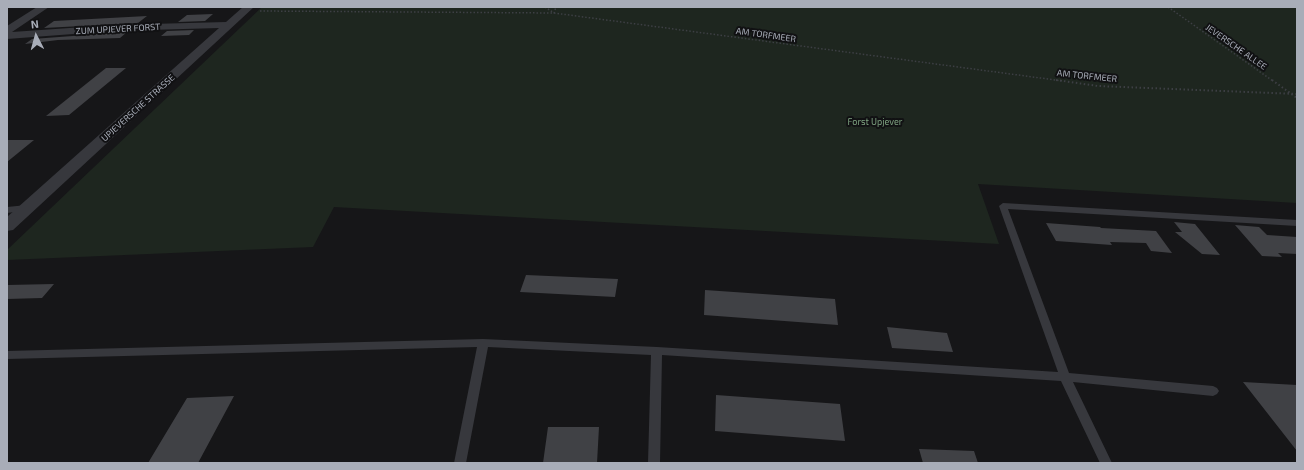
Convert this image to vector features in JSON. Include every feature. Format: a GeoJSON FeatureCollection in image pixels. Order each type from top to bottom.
{"type":"FeatureCollection","features":[{"type":"Feature","properties":{"kind":"street"},"geometry":{"type":"LineString","coordinates":[[7,31],[44,7]]}},
{"type":"Feature","properties":{"kind":"street","name":"UPJEVERSCHE STRASSE"},"geometry":{"type":"LineString","coordinates":[[7,226],[246,9]]}},
{"type":"Feature","properties":{"kind":"street","name":"ZUM UPJEVER FORST"},"geometry":{"type":"LineString","coordinates":[[7,36],[113,28],[230,25]]}},
{"type":"Feature","properties":{"kind":"lane"},"geometry":{"type":"LineString","coordinates":[[1106,463],[1065,377],[1003,206],[1297,223]]}},
{"type":"Feature","properties":{"kind":"lane"},"geometry":{"type":"LineString","coordinates":[[7,210],[13,208],[27,208]]}},
{"type":"Feature","properties":{"kind":"lane"},"geometry":{"type":"LineString","coordinates":[[7,355],[484,343],[657,351],[1065,377],[1213,391]]}},
{"type":"Feature","properties":{"kind":"lane"},"geometry":{"type":"LineString","coordinates":[[460,463],[484,343]]}},
{"type":"Feature","properties":{"kind":"lane"},"geometry":{"type":"LineString","coordinates":[[654,463],[657,351]]}},
{"type":"Feature","properties":{"kind":"path"},"geometry":{"type":"LineString","coordinates":[[544,7],[554,13],[556,7]]}},
{"type":"Feature","properties":{"kind":"path","name":"JEVERSCHE ALLEE"},"geometry":{"type":"LineString","coordinates":[[1168,7],[1297,98]]}},
{"type":"Feature","properties":{"kind":"path","name":"AM TORFMEER"},"geometry":{"type":"LineString","coordinates":[[246,9],[554,13],[1098,86],[1297,94]]}},
{"type":"Feature","properties":{"kind":"green space","name":"Forst Upjever"},"geometry":{"type":"Polygon","coordinates":[[[262,7],[1297,7],[1297,203],[978,184],[999,244],[334,207],[313,247],[7,260],[7,250],[262,7]]]}},
{"type":"Feature","properties":{"kind":"building"},"geometry":{"type":"Polygon","coordinates":[[[213,14],[205,21],[178,22],[187,15],[213,14]]]}},
{"type":"Feature","properties":{"kind":"building"},"geometry":{"type":"Polygon","coordinates":[[[147,16],[138,23],[44,28],[54,21],[147,16]]]}},
{"type":"Feature","properties":{"kind":"building"},"geometry":{"type":"Polygon","coordinates":[[[194,30],[189,35],[161,36],[167,31],[194,30]]]}},
{"type":"Feature","properties":{"kind":"building"},"geometry":{"type":"Polygon","coordinates":[[[127,32],[120,38],[58,40],[25,44],[32,39],[127,32]]]}},
{"type":"Feature","properties":{"kind":"building"},"geometry":{"type":"Polygon","coordinates":[[[106,68],[126,68],[69,115],[46,116],[106,68]]]}},
{"type":"Feature","properties":{"kind":"building"},"geometry":{"type":"Polygon","coordinates":[[[7,140],[34,140],[7,162],[7,140]]]}},
{"type":"Feature","properties":{"kind":"building"},"geometry":{"type":"Polygon","coordinates":[[[1174,222],[1195,224],[1220,255],[1202,254],[1175,232],[1182,232],[1174,222]]]}},
{"type":"Feature","properties":{"kind":"building"},"geometry":{"type":"Polygon","coordinates":[[[1046,223],[1156,231],[1172,253],[1151,251],[1146,243],[1110,242],[1112,245],[1056,241],[1046,223]]]}},
{"type":"Feature","properties":{"kind":"building"},"geometry":{"type":"Polygon","coordinates":[[[1235,225],[1259,227],[1267,235],[1297,237],[1297,254],[1278,253],[1282,257],[1262,256],[1235,225]]]}},
{"type":"Feature","properties":{"kind":"building"},"geometry":{"type":"Polygon","coordinates":[[[526,275],[618,279],[615,297],[520,292],[526,275]]]}},
{"type":"Feature","properties":{"kind":"building"},"geometry":{"type":"Polygon","coordinates":[[[54,284],[42,298],[7,299],[7,285],[54,284]]]}},
{"type":"Feature","properties":{"kind":"building"},"geometry":{"type":"Polygon","coordinates":[[[705,290],[835,299],[838,325],[704,315],[705,290]]]}},
{"type":"Feature","properties":{"kind":"building"},"geometry":{"type":"Polygon","coordinates":[[[887,327],[947,333],[953,352],[892,348],[887,327]]]}},
{"type":"Feature","properties":{"kind":"building"},"geometry":{"type":"Polygon","coordinates":[[[1243,382],[1297,385],[1297,451],[1243,382]]]}},
{"type":"Feature","properties":{"kind":"building"},"geometry":{"type":"Polygon","coordinates":[[[716,395],[840,404],[845,441],[715,431],[716,395]]]}},
{"type":"Feature","properties":{"kind":"building"},"geometry":{"type":"Polygon","coordinates":[[[234,396],[198,463],[148,463],[187,398],[234,396]]]}},
{"type":"Feature","properties":{"kind":"building"},"geometry":{"type":"Polygon","coordinates":[[[548,427],[599,427],[597,463],[543,463],[548,427]]]}},
{"type":"Feature","properties":{"kind":"building"},"geometry":{"type":"Polygon","coordinates":[[[919,449],[974,451],[978,463],[923,463],[919,449]]]}}]}
